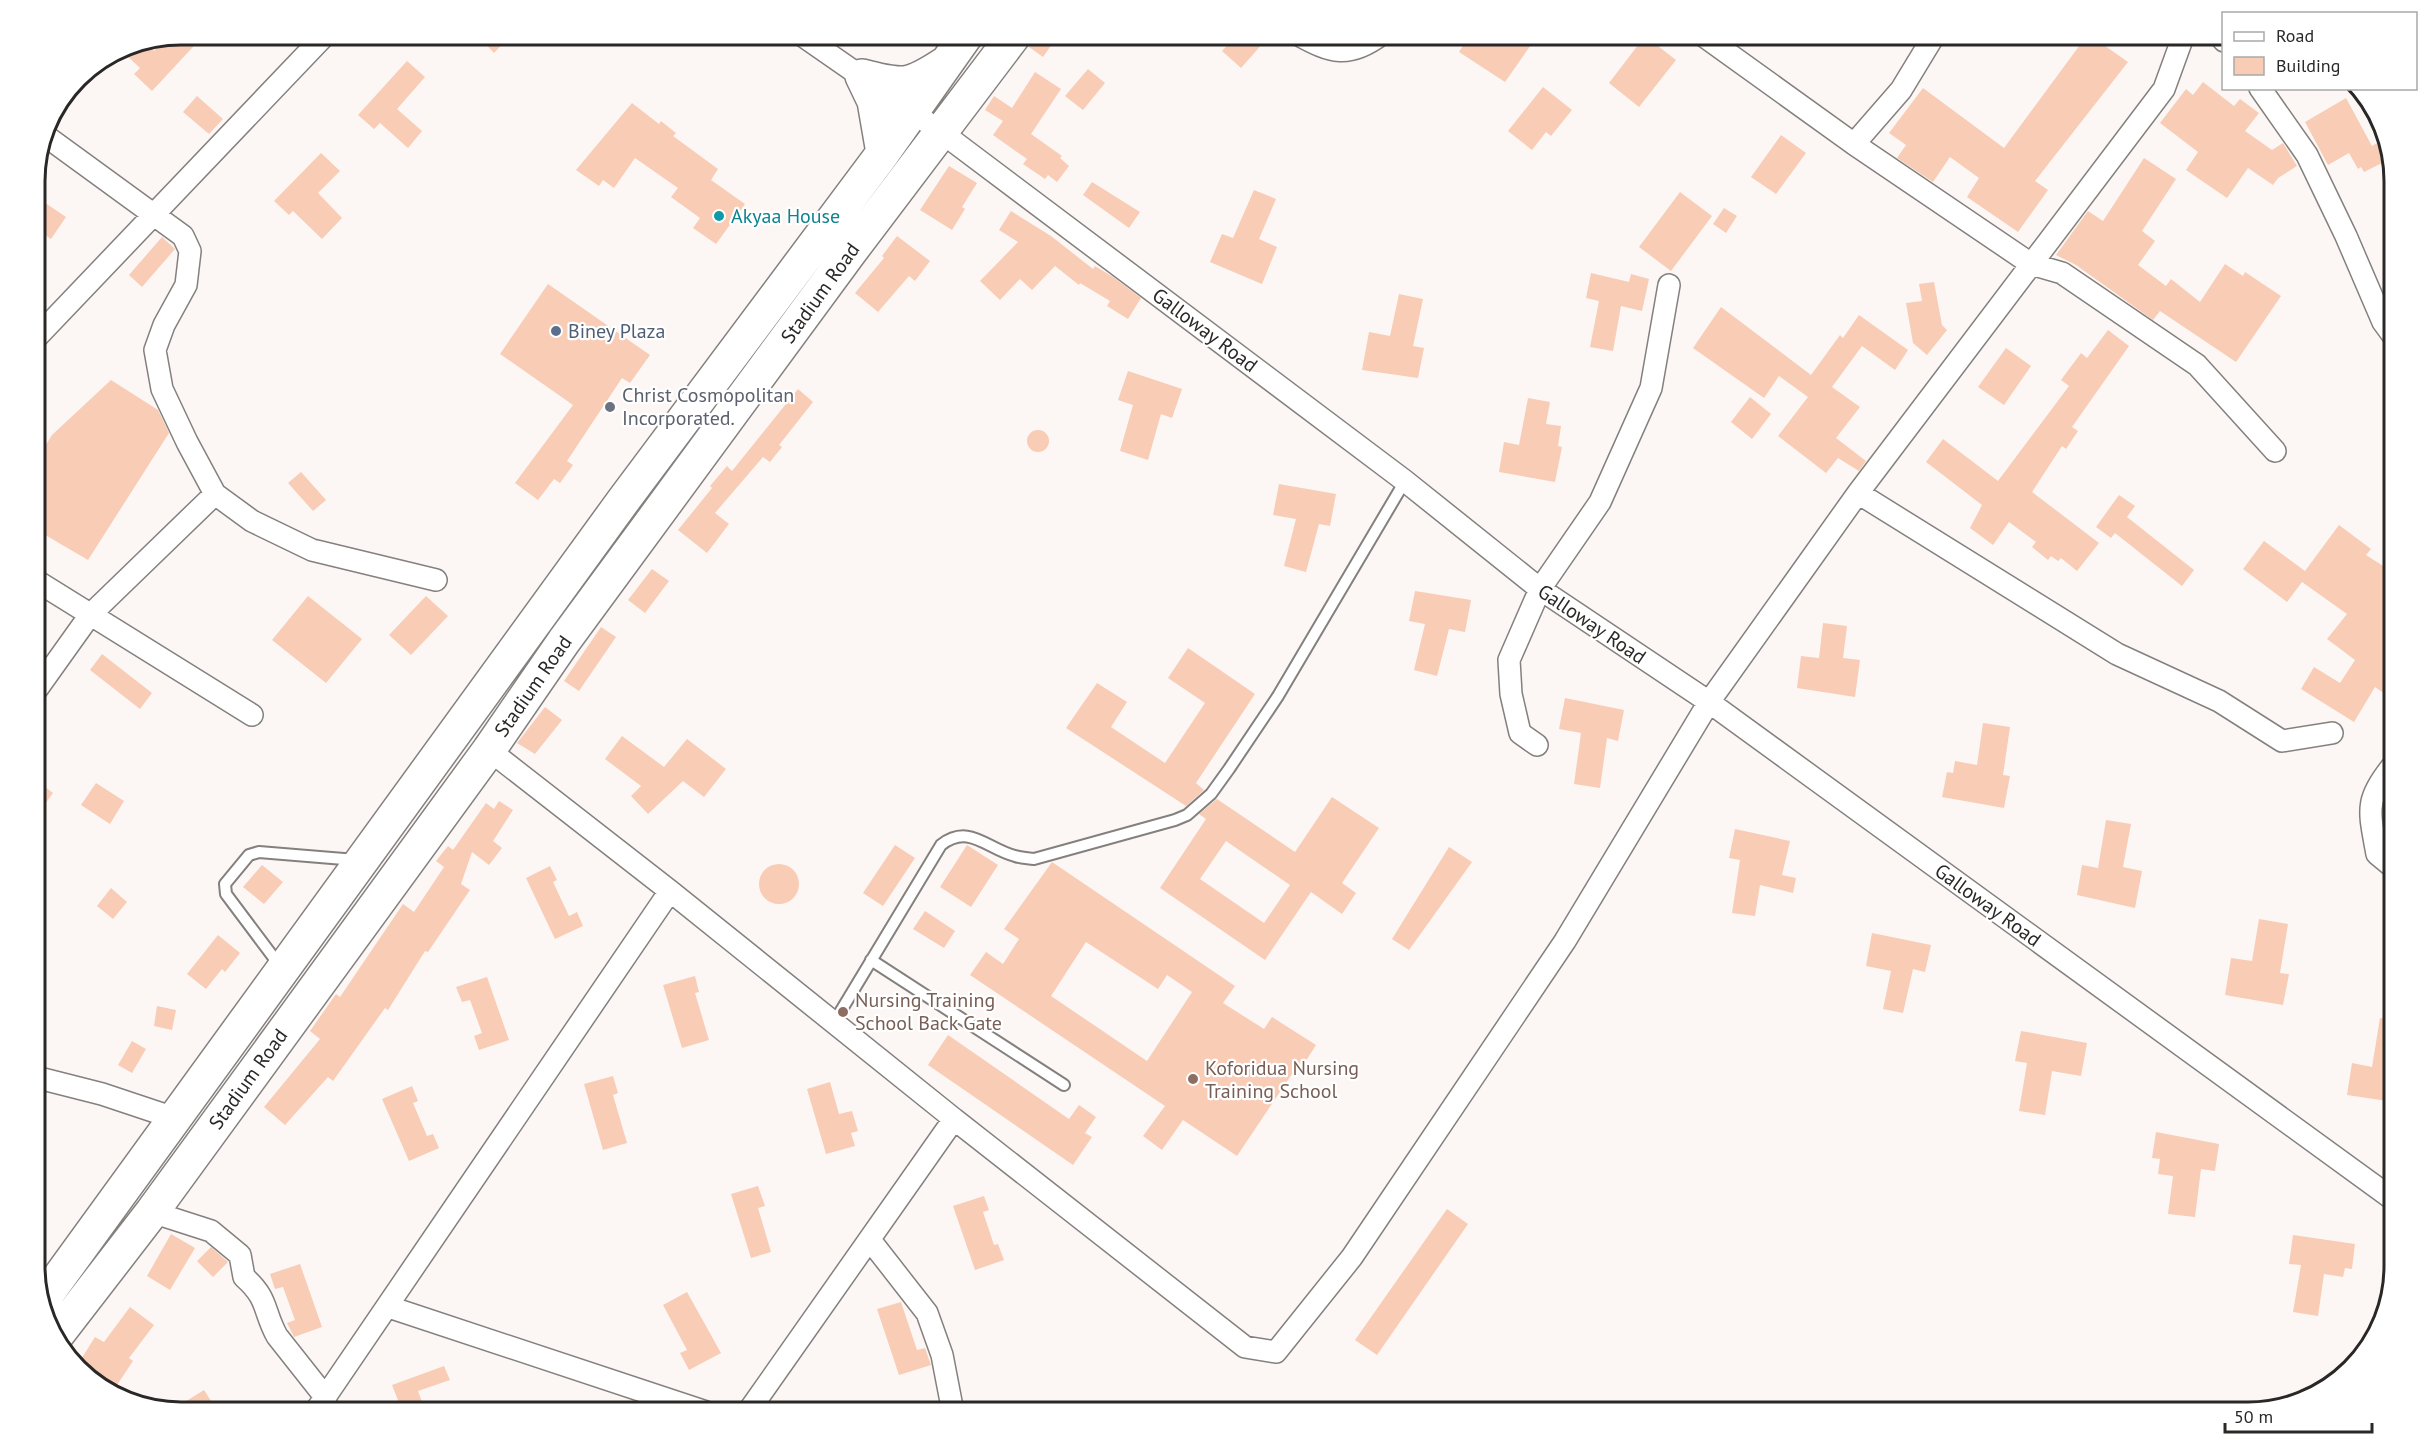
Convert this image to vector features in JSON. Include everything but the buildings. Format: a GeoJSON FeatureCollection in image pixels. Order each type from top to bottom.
{"type":"FeatureCollection","features":[{"type":"Feature","properties":{"kind":"main road","name":"Stadium Road"},"geometry":{"type":"LineString","coordinates":[[61,1330],[143,1225],[489,750],[564,641],[1007,45]]}},
{"type":"Feature","properties":{"kind":"main road"},"geometry":{"type":"LineString","coordinates":[[862,76],[888,83],[911,83],[958,48]]}},
{"type":"Feature","properties":{"kind":"main road","name":"Stadium Road"},"geometry":{"type":"LineString","coordinates":[[48,1293],[686,416],[883,153],[958,48]]}},
{"type":"Feature","properties":{"kind":"main road"},"geometry":{"type":"LineString","coordinates":[[862,76],[874,100],[883,153]]}},
{"type":"Feature","properties":{"kind":"main road"},"geometry":{"type":"LineString","coordinates":[[110,1208],[143,1225]]}},
{"type":"Feature","properties":{"kind":"street"},"geometry":{"type":"LineString","coordinates":[[45,328],[315,45]]}},
{"type":"Feature","properties":{"kind":"street","name":"Galloway Road"},"geometry":{"type":"LineString","coordinates":[[816,45],[941,132],[1405,481],[1540,589],[1708,702],[2384,1193]]}},
{"type":"Feature","properties":{"kind":"street"},"geometry":{"type":"LineString","coordinates":[[1317,45],[1347,52],[1368,45]]}},
{"type":"Feature","properties":{"kind":"street"},"geometry":{"type":"LineString","coordinates":[[1716,45],[1854,144],[2031,264],[2062,273],[2197,365],[2275,451]]}},
{"type":"Feature","properties":{"kind":"street"},"geometry":{"type":"LineString","coordinates":[[1854,144],[1901,90],[1928,45]]}},
{"type":"Feature","properties":{"kind":"street"},"geometry":{"type":"LineString","coordinates":[[489,750],[670,891],[833,1024],[1245,1347],[1276,1352],[1352,1257],[1565,941],[1708,702],[1858,493],[2164,89],[2180,45]]}},
{"type":"Feature","properties":{"kind":"street"},"geometry":{"type":"LineString","coordinates":[[2260,90],[2307,155],[2384,323]]}},
{"type":"Feature","properties":{"kind":"street"},"geometry":{"type":"LineString","coordinates":[[52,140],[183,236],[190,251],[186,285],[164,326],[155,350],[162,389],[186,442],[215,494],[252,521],[312,550],[436,580]]}},
{"type":"Feature","properties":{"kind":"street"},"geometry":{"type":"LineString","coordinates":[[1537,745],[1520,733],[1510,694],[1509,660],[1540,589],[1600,502],[1651,388],[1669,285]]}},
{"type":"Feature","properties":{"kind":"street"},"geometry":{"type":"LineString","coordinates":[[1858,493],[2117,654],[2219,701],[2282,741],[2332,733]]}},
{"type":"Feature","properties":{"kind":"street"},"geometry":{"type":"LineString","coordinates":[[45,678],[90,615],[215,494]]}},
{"type":"Feature","properties":{"kind":"street"},"geometry":{"type":"LineString","coordinates":[[45,586],[252,715]]}},
{"type":"Feature","properties":{"kind":"street"},"geometry":{"type":"LineString","coordinates":[[2384,775],[2379,781],[2369,810],[2377,854],[2384,860]]}},
{"type":"Feature","properties":{"kind":"street"},"geometry":{"type":"LineString","coordinates":[[323,1402],[670,891]]}},
{"type":"Feature","properties":{"kind":"street"},"geometry":{"type":"LineString","coordinates":[[45,1080],[102,1094],[174,1118]]}},
{"type":"Feature","properties":{"kind":"street"},"geometry":{"type":"LineString","coordinates":[[756,1402],[954,1119]]}},
{"type":"Feature","properties":{"kind":"street"},"geometry":{"type":"LineString","coordinates":[[143,1225],[211,1231],[240,1255],[243,1277],[257,1289],[266,1302],[277,1336],[319,1402]]}},
{"type":"Feature","properties":{"kind":"street"},"geometry":{"type":"LineString","coordinates":[[870,1240],[927,1313],[942,1355],[951,1402]]}},
{"type":"Feature","properties":{"kind":"street"},"geometry":{"type":"LineString","coordinates":[[388,1307],[673,1402]]}},
{"type":"Feature","properties":{"kind":"lane"},"geometry":{"type":"LineString","coordinates":[[833,1024],[941,845],[952,837],[966,835],[1015,856],[1034,858],[1175,820],[1187,814],[1211,794],[1278,696],[1405,481]]}},
{"type":"Feature","properties":{"kind":"lane"},"geometry":{"type":"LineString","coordinates":[[282,969],[226,894],[225,884],[249,855],[259,852],[362,861]]}},
{"type":"Feature","properties":{"kind":"lane"},"geometry":{"type":"LineString","coordinates":[[871,960],[1064,1084]]}},
{"type":"Feature","properties":{"kind":"place","name":"Akyaa House"},"geometry":{"type":"Point","coordinates":[719,216]}},
{"type":"Feature","properties":{"kind":"place","name":"Biney Plaza"},"geometry":{"type":"Point","coordinates":[556,331]}},
{"type":"Feature","properties":{"kind":"place","name":"Christ Cosmopolitan Incorporated."},"geometry":{"type":"Point","coordinates":[610,407]}},
{"type":"Feature","properties":{"kind":"place","name":"Nursing Training School Back Gate"},"geometry":{"type":"Point","coordinates":[843,1012]}},
{"type":"Feature","properties":{"kind":"place","name":"Koforidua Nursing Training School"},"geometry":{"type":"Point","coordinates":[1193,1079]}}]}
